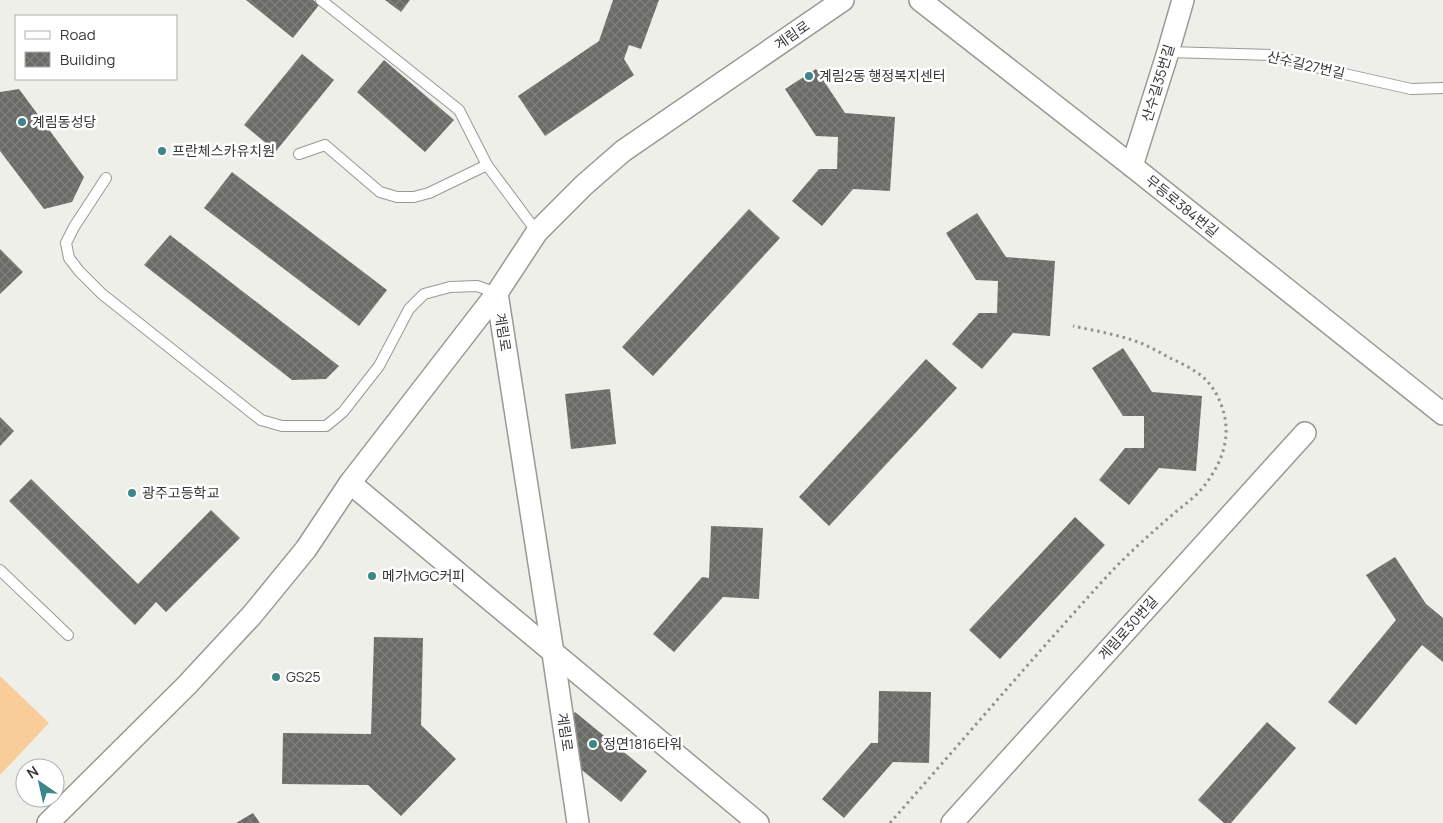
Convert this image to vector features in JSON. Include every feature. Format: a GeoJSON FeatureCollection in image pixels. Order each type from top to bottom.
{"type":"FeatureCollection","features":[{"type":"Feature","properties":{"kind":"street","name":"계림로"},"geometry":{"type":"LineString","coordinates":[[578,823],[497,293],[537,232],[584,185],[623,151],[843,0]]}},
{"type":"Feature","properties":{"kind":"street","name":"무등로384번길"},"geometry":{"type":"LineString","coordinates":[[920,0],[1443,414]]}},
{"type":"Feature","properties":{"kind":"street","name":"산수길35번길"},"geometry":{"type":"LineString","coordinates":[[1132,166],[1183,0]]}},
{"type":"Feature","properties":{"kind":"street"},"geometry":{"type":"LineString","coordinates":[[48,823],[188,686],[252,615],[306,549],[350,483],[497,293]]}},
{"type":"Feature","properties":{"kind":"street","name":"계림로30번길"},"geometry":{"type":"LineString","coordinates":[[952,823],[1305,433]]}},
{"type":"Feature","properties":{"kind":"street"},"geometry":{"type":"LineString","coordinates":[[350,483],[758,823]]}},
{"type":"Feature","properties":{"kind":"lane"},"geometry":{"type":"LineString","coordinates":[[321,0],[459,110],[487,165],[537,232]]}},
{"type":"Feature","properties":{"kind":"lane","name":"산수길27번길"},"geometry":{"type":"LineString","coordinates":[[1168,52],[1272,55],[1327,70],[1412,89],[1443,88]]}},
{"type":"Feature","properties":{"kind":"lane"},"geometry":{"type":"LineString","coordinates":[[299,154],[325,145],[380,192],[397,197],[414,197],[429,193],[487,165]]}},
{"type":"Feature","properties":{"kind":"lane"},"geometry":{"type":"LineString","coordinates":[[106,178],[74,227],[66,243],[69,258],[79,272],[102,294],[261,420],[282,426],[326,426],[342,412],[378,366],[409,308],[424,294],[450,287],[477,286],[497,293]]}},
{"type":"Feature","properties":{"kind":"lane"},"geometry":{"type":"LineString","coordinates":[[0,570],[68,635]]}},
{"type":"Feature","properties":{"kind":"path"},"geometry":{"type":"LineString","coordinates":[[890,823],[1058,630],[1112,571],[1148,536],[1204,487],[1220,462],[1226,434],[1225,419],[1221,404],[1207,382],[1179,362],[1142,344],[1120,336],[1073,326]]}},
{"type":"Feature","properties":{"kind":"shaded area"},"geometry":{"type":"Polygon","coordinates":[[[0,676],[49,723],[0,775],[0,676]]]}},
{"type":"Feature","properties":{"kind":"building"},"geometry":{"type":"Polygon","coordinates":[[[246,0],[313,0],[319,5],[293,38],[246,0]]]}},
{"type":"Feature","properties":{"kind":"building"},"geometry":{"type":"Polygon","coordinates":[[[385,0],[410,0],[401,12],[385,0]]]}},
{"type":"Feature","properties":{"kind":"building"},"geometry":{"type":"Polygon","coordinates":[[[613,0],[659,0],[641,49],[629,45],[624,59],[634,75],[545,136],[518,96],[599,41],[613,0]]]}},
{"type":"Feature","properties":{"kind":"building"},"geometry":{"type":"Polygon","coordinates":[[[302,54],[334,80],[276,151],[244,125],[302,54]]]}},
{"type":"Feature","properties":{"kind":"building"},"geometry":{"type":"Polygon","coordinates":[[[384,60],[454,120],[425,152],[357,92],[384,60]]]}},
{"type":"Feature","properties":{"kind":"building"},"geometry":{"type":"Polygon","coordinates":[[[816,69],[845,113],[895,117],[890,191],[853,189],[822,226],[792,201],[819,169],[837,169],[838,137],[816,136],[785,89],[816,69]]]}},
{"type":"Feature","properties":{"kind":"building","name":"계림동성당"},"geometry":{"type":"Polygon","coordinates":[[[19,89],[84,177],[72,202],[44,209],[0,151],[0,92],[19,89]]]}},
{"type":"Feature","properties":{"kind":"building"},"geometry":{"type":"Polygon","coordinates":[[[232,172],[387,290],[359,326],[204,208],[232,172]]]}},
{"type":"Feature","properties":{"kind":"building"},"geometry":{"type":"Polygon","coordinates":[[[749,209],[780,238],[653,376],[622,347],[749,209]]]}},
{"type":"Feature","properties":{"kind":"building"},"geometry":{"type":"Polygon","coordinates":[[[977,213],[1006,257],[1055,261],[1050,336],[1013,333],[982,369],[952,344],[979,313],[997,313],[998,281],[976,280],[946,233],[977,213]]]}},
{"type":"Feature","properties":{"kind":"building"},"geometry":{"type":"Polygon","coordinates":[[[170,235],[339,366],[326,379],[292,380],[144,265],[170,235]]]}},
{"type":"Feature","properties":{"kind":"building"},"geometry":{"type":"Polygon","coordinates":[[[0,249],[23,272],[0,294],[0,249]]]}},
{"type":"Feature","properties":{"kind":"building"},"geometry":{"type":"Polygon","coordinates":[[[1123,348],[1152,392],[1202,396],[1196,471],[1159,468],[1129,505],[1099,480],[1125,448],[1144,448],[1144,416],[1123,416],[1092,368],[1123,348]]]}},
{"type":"Feature","properties":{"kind":"building"},"geometry":{"type":"Polygon","coordinates":[[[926,359],[957,388],[829,526],[799,497],[926,359]]]}},
{"type":"Feature","properties":{"kind":"building"},"geometry":{"type":"Polygon","coordinates":[[[610,389],[616,444],[571,449],[565,394],[610,389]]]}},
{"type":"Feature","properties":{"kind":"building"},"geometry":{"type":"Polygon","coordinates":[[[0,417],[14,431],[0,446],[0,417]]]}},
{"type":"Feature","properties":{"kind":"building"},"geometry":{"type":"Polygon","coordinates":[[[31,479],[138,584],[211,510],[240,538],[166,612],[156,602],[135,625],[9,501],[31,479]]]}},
{"type":"Feature","properties":{"kind":"building"},"geometry":{"type":"Polygon","coordinates":[[[1075,517],[1105,545],[1000,659],[969,630],[1075,517]]]}},
{"type":"Feature","properties":{"kind":"building"},"geometry":{"type":"Polygon","coordinates":[[[711,526],[763,528],[759,599],[723,597],[674,652],[653,634],[702,577],[709,578],[711,526]]]}},
{"type":"Feature","properties":{"kind":"building"},"geometry":{"type":"Polygon","coordinates":[[[1395,557],[1426,604],[1443,618],[1443,662],[1422,645],[1356,725],[1328,702],[1396,620],[1366,575],[1395,557]]]}},
{"type":"Feature","properties":{"kind":"building"},"geometry":{"type":"Polygon","coordinates":[[[374,637],[423,638],[421,725],[456,759],[401,816],[368,785],[282,784],[283,733],[371,734],[374,637]]]}},
{"type":"Feature","properties":{"kind":"building"},"geometry":{"type":"Polygon","coordinates":[[[879,691],[931,692],[929,763],[893,762],[844,818],[822,799],[871,743],[878,743],[879,691]]]}},
{"type":"Feature","properties":{"kind":"building","name":"정연1816타워"},"geometry":{"type":"Polygon","coordinates":[[[575,712],[647,771],[621,802],[577,766],[567,722],[575,712]]]}},
{"type":"Feature","properties":{"kind":"building"},"geometry":{"type":"Polygon","coordinates":[[[1267,722],[1296,748],[1231,823],[1224,823],[1198,800],[1267,722]]]}},
{"type":"Feature","properties":{"kind":"building"},"geometry":{"type":"Polygon","coordinates":[[[253,813],[260,823],[236,823],[253,813]]]}},
{"type":"Feature","properties":{"kind":"place","name":"계림2동 행정복지센터"},"geometry":{"type":"Point","coordinates":[809,76]}},
{"type":"Feature","properties":{"kind":"place","name":"계림동성당"},"geometry":{"type":"Point","coordinates":[22,122]}},
{"type":"Feature","properties":{"kind":"place","name":"프란체스카유치원"},"geometry":{"type":"Point","coordinates":[162,151]}},
{"type":"Feature","properties":{"kind":"place","name":"광주고등학교"},"geometry":{"type":"Point","coordinates":[132,493]}},
{"type":"Feature","properties":{"kind":"place","name":"메가MGC커피"},"geometry":{"type":"Point","coordinates":[372,576]}},
{"type":"Feature","properties":{"kind":"place","name":"GS25"},"geometry":{"type":"Point","coordinates":[276,677]}},
{"type":"Feature","properties":{"kind":"place","name":"정연1816타워"},"geometry":{"type":"Point","coordinates":[593,744]}}]}
